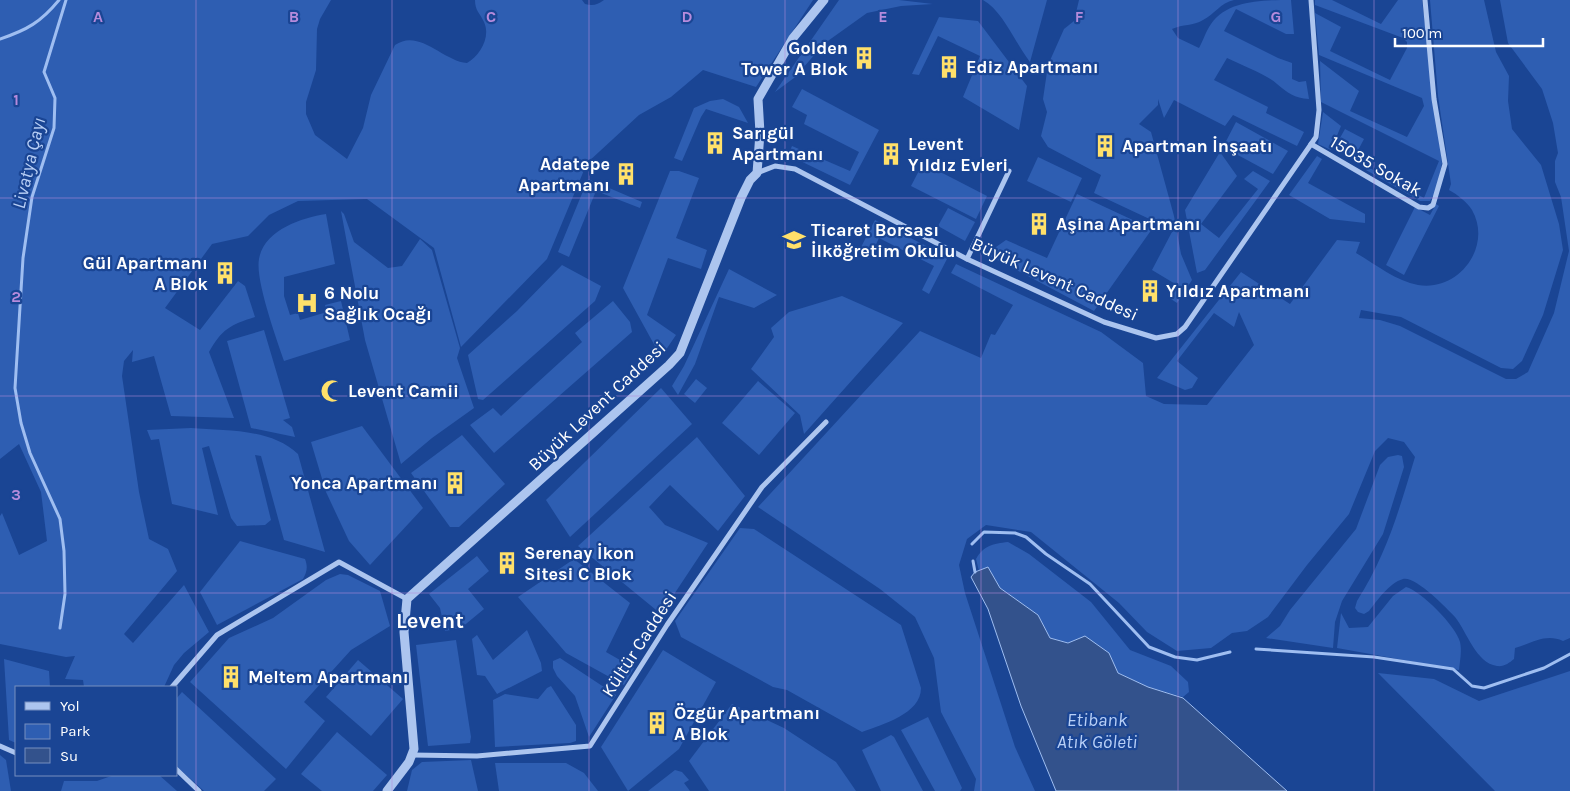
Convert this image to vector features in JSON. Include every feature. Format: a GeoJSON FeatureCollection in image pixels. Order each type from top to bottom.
{"type":"FeatureCollection","features":[{"type":"Feature","properties":{"kind":"street"},"geometry":{"type":"LineString","coordinates":[[757,173],[760,133],[758,99],[793,38],[824,0]]}},
{"type":"Feature","properties":{"kind":"street","name":"Büyük Levent Caddesi"},"geometry":{"type":"LineString","coordinates":[[407,599],[675,360],[680,353],[750,180],[757,173],[775,166],[795,169],[967,259],[1104,322],[1151,337],[1168,337],[1185,327],[1311,144],[1318,130],[1319,110],[1311,0]]}},
{"type":"Feature","properties":{"kind":"street","name":"15035 Sokak"},"geometry":{"type":"LineString","coordinates":[[1311,144],[1419,207],[1428,208],[1433,205],[1438,194],[1445,164],[1434,99],[1426,0]]}},
{"type":"Feature","properties":{"kind":"street"},"geometry":{"type":"LineString","coordinates":[[967,259],[1009,171]]}},
{"type":"Feature","properties":{"kind":"street","name":"Kültür Caddesi"},"geometry":{"type":"LineString","coordinates":[[412,755],[477,756],[590,746],[667,625],[762,487],[826,422]]}},
{"type":"Feature","properties":{"kind":"street"},"geometry":{"type":"LineString","coordinates":[[173,686],[217,636],[339,562],[407,599],[404,632],[414,743],[412,755],[387,791]]}},
{"type":"Feature","properties":{"kind":"street"},"geometry":{"type":"LineString","coordinates":[[0,746],[15,753]]}},
{"type":"Feature","properties":{"kind":"street"},"geometry":{"type":"LineString","coordinates":[[178,771],[199,791]]}},
{"type":"Feature","properties":{"kind":"green space"},"geometry":{"type":"Polygon","coordinates":[[[0,0],[331,0],[320,19],[317,29],[316,70],[306,102],[306,114],[315,135],[347,159],[363,128],[371,95],[395,45],[413,40],[458,61],[467,63],[476,56],[483,46],[486,28],[475,0],[582,0],[585,4],[593,5],[604,0],[813,0],[756,87],[703,70],[671,97],[639,115],[587,163],[547,259],[461,347],[434,248],[367,199],[298,201],[269,215],[248,236],[212,244],[165,308],[200,330],[238,281],[245,286],[255,317],[228,329],[218,338],[209,352],[234,418],[171,416],[154,356],[132,362],[133,350],[124,361],[122,376],[139,492],[149,539],[168,549],[177,571],[124,634],[133,643],[184,585],[209,632],[184,653],[174,665],[164,686],[84,686],[83,680],[65,679],[75,656],[66,657],[0,644],[0,516],[2,513],[19,555],[47,541],[41,492],[19,444],[0,459],[0,0]]]}},
{"type":"Feature","properties":{"kind":"green space"},"geometry":{"type":"Polygon","coordinates":[[[839,0],[899,0],[933,4],[901,6],[867,13],[825,43],[794,78],[775,92],[839,0]]]}},
{"type":"Feature","properties":{"kind":"green space"},"geometry":{"type":"Polygon","coordinates":[[[983,0],[1047,0],[1030,62],[1003,19],[983,0]]]}},
{"type":"Feature","properties":{"kind":"green space"},"geometry":{"type":"Polygon","coordinates":[[[1079,0],[1234,0],[1229,1],[1199,22],[1172,29],[1178,38],[1199,48],[1211,24],[1226,10],[1258,1],[1291,0],[1294,34],[1286,34],[1236,9],[1224,31],[1292,63],[1292,79],[1299,82],[1306,81],[1309,99],[1292,95],[1267,77],[1227,58],[1214,80],[1268,107],[1266,113],[1304,132],[1297,146],[1233,115],[1225,126],[1174,100],[1164,118],[1158,99],[1158,105],[1139,124],[1151,132],[1174,216],[1181,254],[1192,280],[1177,303],[1171,299],[1177,285],[1152,270],[1173,230],[1094,193],[1101,175],[1048,147],[1041,136],[1047,112],[1043,99],[1048,65],[1064,29],[1074,21],[1079,0]]]}},
{"type":"Feature","properties":{"kind":"green space"},"geometry":{"type":"Polygon","coordinates":[[[1315,0],[1332,0],[1381,24],[1398,0],[1422,0],[1442,163],[1436,191],[1430,201],[1420,201],[1366,170],[1368,167],[1424,198],[1439,161],[1321,102],[1320,61],[1359,91],[1350,111],[1407,137],[1424,106],[1422,98],[1319,55],[1315,13],[1341,27],[1330,51],[1390,80],[1407,48],[1407,42],[1403,38],[1315,5],[1315,0]]]}},
{"type":"Feature","properties":{"kind":"green space"},"geometry":{"type":"Polygon","coordinates":[[[1430,0],[1484,0],[1496,52],[1509,76],[1508,101],[1512,129],[1541,165],[1559,224],[1563,250],[1543,315],[1522,361],[1513,369],[1501,368],[1401,317],[1361,310],[1359,318],[1380,320],[1400,326],[1506,379],[1516,379],[1528,372],[1554,313],[1569,251],[1561,197],[1555,182],[1555,161],[1558,153],[1553,123],[1542,89],[1508,43],[1500,0],[1570,0],[1570,638],[1563,641],[1545,638],[1533,641],[1515,648],[1514,659],[1506,664],[1497,666],[1490,664],[1478,653],[1455,617],[1423,587],[1409,579],[1403,579],[1393,584],[1369,611],[1364,614],[1358,612],[1355,608],[1357,601],[1384,549],[1398,513],[1415,457],[1404,442],[1388,438],[1375,451],[1349,514],[1268,617],[1247,631],[1232,633],[1211,648],[1177,651],[1147,632],[1119,603],[1031,532],[986,525],[967,539],[959,565],[965,593],[1015,747],[1035,791],[974,791],[976,779],[941,712],[934,658],[915,617],[880,589],[758,507],[920,331],[981,358],[991,334],[995,335],[1013,305],[951,273],[956,264],[1101,332],[1143,363],[1146,396],[1164,404],[1207,405],[1254,345],[1239,312],[1234,327],[1214,313],[1177,361],[1198,378],[1192,388],[1185,390],[1157,378],[1241,272],[1290,304],[1337,240],[1360,242],[1356,253],[1394,276],[1410,283],[1433,285],[1446,281],[1458,274],[1468,264],[1475,252],[1478,238],[1477,224],[1470,207],[1449,190],[1451,184],[1438,96],[1430,0]]]}},
{"type":"Feature","properties":{"kind":"green space"},"geometry":{"type":"Polygon","coordinates":[[[939,17],[978,21],[1027,86],[1019,130],[963,97],[980,56],[938,36],[919,75],[912,74],[939,17]]]}},
{"type":"Feature","properties":{"kind":"green space"},"geometry":{"type":"Polygon","coordinates":[[[802,89],[879,130],[850,185],[788,155],[792,146],[850,171],[859,152],[804,124],[807,115],[792,107],[802,89]]]}},
{"type":"Feature","properties":{"kind":"green space"},"geometry":{"type":"Polygon","coordinates":[[[723,99],[739,107],[748,123],[706,109],[682,161],[674,158],[694,108],[710,101],[723,99]]]}},
{"type":"Feature","properties":{"kind":"green space"},"geometry":{"type":"Polygon","coordinates":[[[1323,112],[1341,126],[1331,150],[1318,144],[1323,112]]]}},
{"type":"Feature","properties":{"kind":"green space"},"geometry":{"type":"Polygon","coordinates":[[[1236,122],[1288,151],[1273,174],[1223,147],[1236,122]]]}},
{"type":"Feature","properties":{"kind":"green space"},"geometry":{"type":"Polygon","coordinates":[[[1345,129],[1364,139],[1355,156],[1336,145],[1345,129]]]}},
{"type":"Feature","properties":{"kind":"green space"},"geometry":{"type":"Polygon","coordinates":[[[1220,152],[1237,176],[1201,224],[1219,238],[1258,189],[1244,179],[1253,171],[1270,181],[1205,270],[1197,273],[1185,210],[1220,152]]]}},
{"type":"Feature","properties":{"kind":"green space"},"geometry":{"type":"Polygon","coordinates":[[[1317,156],[1322,159],[1308,183],[1365,214],[1365,223],[1330,219],[1289,195],[1317,156]]]}},
{"type":"Feature","properties":{"kind":"green space"},"geometry":{"type":"Polygon","coordinates":[[[1038,157],[1082,178],[1071,202],[1027,181],[1038,157]]]}},
{"type":"Feature","properties":{"kind":"green space"},"geometry":{"type":"Polygon","coordinates":[[[923,163],[987,196],[976,219],[911,186],[923,163]]]}},
{"type":"Feature","properties":{"kind":"green space"},"geometry":{"type":"Polygon","coordinates":[[[670,171],[679,171],[699,178],[676,238],[707,250],[701,269],[668,258],[647,315],[676,335],[661,357],[623,288],[670,171]]]}},
{"type":"Feature","properties":{"kind":"green space"},"geometry":{"type":"Polygon","coordinates":[[[588,179],[642,202],[640,208],[596,191],[569,257],[558,252],[588,179]]]}},
{"type":"Feature","properties":{"kind":"green space"},"geometry":{"type":"Polygon","coordinates":[[[1077,194],[1152,229],[1094,311],[986,254],[1006,240],[1047,258],[1077,194]]]}},
{"type":"Feature","properties":{"kind":"green space"},"geometry":{"type":"Polygon","coordinates":[[[1436,204],[1439,206],[1404,275],[1386,265],[1415,207],[1430,215],[1436,204]]]}},
{"type":"Feature","properties":{"kind":"green space"},"geometry":{"type":"Polygon","coordinates":[[[948,208],[975,222],[965,241],[938,226],[948,208]]]}},
{"type":"Feature","properties":{"kind":"green space"},"geometry":{"type":"Polygon","coordinates":[[[341,211],[344,214],[354,242],[388,268],[402,266],[420,239],[432,250],[460,348],[457,358],[474,408],[432,438],[401,464],[365,340],[341,211]]]}},
{"type":"Feature","properties":{"kind":"green space"},"geometry":{"type":"Polygon","coordinates":[[[326,214],[335,264],[284,277],[284,296],[290,315],[298,313],[300,320],[327,312],[325,305],[341,301],[350,340],[284,361],[263,295],[259,259],[262,249],[276,233],[295,222],[326,214]]]}},
{"type":"Feature","properties":{"kind":"green space"},"geometry":{"type":"Polygon","coordinates":[[[875,220],[948,257],[929,294],[922,290],[934,266],[879,238],[869,259],[858,253],[875,220]]]}},
{"type":"Feature","properties":{"kind":"green space"},"geometry":{"type":"Polygon","coordinates":[[[562,265],[601,286],[595,301],[483,400],[478,399],[468,355],[517,311],[562,265]]]}},
{"type":"Feature","properties":{"kind":"green space"},"geometry":{"type":"Polygon","coordinates":[[[729,269],[777,295],[754,308],[719,297],[695,364],[678,395],[672,386],[684,366],[729,269]]]}},
{"type":"Feature","properties":{"kind":"green space"},"geometry":{"type":"Polygon","coordinates":[[[842,296],[903,323],[804,434],[800,415],[751,369],[774,337],[771,328],[789,312],[842,296]]]}},
{"type":"Feature","properties":{"kind":"green space"},"geometry":{"type":"Polygon","coordinates":[[[613,301],[630,322],[632,332],[494,453],[470,425],[493,408],[501,416],[582,342],[575,333],[613,301]]]}},
{"type":"Feature","properties":{"kind":"green space"},"geometry":{"type":"Polygon","coordinates":[[[264,330],[290,418],[283,420],[292,427],[295,437],[251,428],[227,341],[264,330]]]}},
{"type":"Feature","properties":{"kind":"green space"},"geometry":{"type":"Polygon","coordinates":[[[696,379],[707,388],[695,403],[684,394],[696,379]]]}},
{"type":"Feature","properties":{"kind":"green space"},"geometry":{"type":"Polygon","coordinates":[[[758,381],[795,413],[759,455],[722,423],[758,381]]]}},
{"type":"Feature","properties":{"kind":"green space"},"geometry":{"type":"Polygon","coordinates":[[[661,388],[692,424],[570,537],[546,500],[661,388]]]}},
{"type":"Feature","properties":{"kind":"green space"},"geometry":{"type":"Polygon","coordinates":[[[362,426],[423,508],[370,565],[349,541],[326,492],[311,442],[362,426]]]}},
{"type":"Feature","properties":{"kind":"green space"},"geometry":{"type":"Polygon","coordinates":[[[191,428],[248,432],[262,435],[275,439],[298,454],[325,552],[284,540],[261,456],[255,455],[271,520],[265,525],[237,526],[231,518],[209,446],[202,448],[218,515],[172,504],[159,439],[151,440],[147,430],[191,428]]]}},
{"type":"Feature","properties":{"kind":"green space"},"geometry":{"type":"Polygon","coordinates":[[[462,435],[505,484],[459,527],[450,527],[411,473],[462,435]]]}},
{"type":"Feature","properties":{"kind":"green space"},"geometry":{"type":"Polygon","coordinates":[[[697,437],[745,496],[718,531],[670,485],[649,507],[665,525],[708,543],[661,614],[578,546],[697,437]]]}},
{"type":"Feature","properties":{"kind":"green space"},"geometry":{"type":"Polygon","coordinates":[[[1402,456],[1404,467],[1383,534],[1342,601],[1335,622],[1333,648],[1266,638],[1280,626],[1290,610],[1356,529],[1380,465],[1388,457],[1402,456]]]}},
{"type":"Feature","properties":{"kind":"green space"},"geometry":{"type":"Polygon","coordinates":[[[740,528],[754,529],[901,625],[921,688],[915,705],[899,717],[862,732],[787,690],[773,687],[681,637],[675,621],[740,528]]]}},
{"type":"Feature","properties":{"kind":"green space"},"geometry":{"type":"Polygon","coordinates":[[[240,541],[305,559],[307,565],[306,572],[303,579],[217,625],[200,592],[240,541]]]}},
{"type":"Feature","properties":{"kind":"green space"},"geometry":{"type":"Polygon","coordinates":[[[1008,542],[1029,554],[1091,602],[1130,650],[1171,666],[1188,682],[1189,692],[1183,697],[1148,687],[1118,673],[1109,653],[1050,638],[1038,615],[1000,588],[988,567],[979,571],[976,559],[982,551],[993,545],[1008,542]]]}},
{"type":"Feature","properties":{"kind":"green space"},"geometry":{"type":"Polygon","coordinates":[[[477,556],[489,571],[468,589],[484,609],[461,628],[445,631],[440,608],[429,594],[477,556]]]}},
{"type":"Feature","properties":{"kind":"green space"},"geometry":{"type":"Polygon","coordinates":[[[574,559],[630,603],[606,652],[634,668],[624,685],[566,653],[518,597],[574,559]]]}},
{"type":"Feature","properties":{"kind":"green space"},"geometry":{"type":"Polygon","coordinates":[[[340,574],[348,575],[380,591],[390,626],[351,650],[304,702],[325,721],[286,769],[190,682],[229,638],[273,618],[326,580],[340,574]]]}},
{"type":"Feature","properties":{"kind":"green space"},"geometry":{"type":"Polygon","coordinates":[[[1406,587],[1429,602],[1452,627],[1461,648],[1459,670],[1337,648],[1341,613],[1349,628],[1368,627],[1393,596],[1406,587]]]}},
{"type":"Feature","properties":{"kind":"green space"},"geometry":{"type":"Polygon","coordinates":[[[527,630],[541,663],[542,671],[497,694],[485,676],[477,675],[472,639],[477,635],[493,660],[527,630]]]}},
{"type":"Feature","properties":{"kind":"green space"},"geometry":{"type":"Polygon","coordinates":[[[456,640],[471,737],[470,743],[428,746],[416,645],[456,640]]]}},
{"type":"Feature","properties":{"kind":"green space"},"geometry":{"type":"Polygon","coordinates":[[[663,650],[716,682],[679,749],[628,791],[601,747],[663,650]]]}},
{"type":"Feature","properties":{"kind":"green space"},"geometry":{"type":"Polygon","coordinates":[[[560,658],[616,695],[589,737],[575,696],[557,676],[553,668],[553,661],[560,658]]]}},
{"type":"Feature","properties":{"kind":"green space"},"geometry":{"type":"Polygon","coordinates":[[[4,659],[49,671],[50,686],[15,686],[15,743],[9,740],[4,659]]]}},
{"type":"Feature","properties":{"kind":"green space"},"geometry":{"type":"Polygon","coordinates":[[[358,660],[403,699],[371,736],[326,697],[358,660]]]}},
{"type":"Feature","properties":{"kind":"green space"},"geometry":{"type":"Polygon","coordinates":[[[1570,671],[1570,791],[1495,791],[1378,673],[1434,679],[1479,701],[1570,671]]]}},
{"type":"Feature","properties":{"kind":"green space"},"geometry":{"type":"Polygon","coordinates":[[[551,686],[576,725],[576,741],[570,743],[495,747],[493,700],[505,694],[538,699],[551,686]]]}},
{"type":"Feature","properties":{"kind":"green space"},"geometry":{"type":"Polygon","coordinates":[[[182,692],[276,779],[264,791],[204,791],[178,768],[178,697],[182,692]]]}},
{"type":"Feature","properties":{"kind":"green space"},"geometry":{"type":"Polygon","coordinates":[[[732,704],[784,728],[836,762],[856,791],[709,791],[689,761],[732,704]]]}},
{"type":"Feature","properties":{"kind":"green space"},"geometry":{"type":"Polygon","coordinates":[[[928,717],[962,788],[960,791],[935,791],[901,730],[928,717]]]}},
{"type":"Feature","properties":{"kind":"green space"},"geometry":{"type":"Polygon","coordinates":[[[337,732],[387,775],[373,791],[322,791],[301,774],[337,732]]]}},
{"type":"Feature","properties":{"kind":"green space"},"geometry":{"type":"Polygon","coordinates":[[[891,735],[894,737],[923,791],[881,791],[862,750],[891,735]]]}},
{"type":"Feature","properties":{"kind":"green space"},"geometry":{"type":"Polygon","coordinates":[[[0,755],[6,760],[11,791],[0,791],[0,755]]]}},
{"type":"Feature","properties":{"kind":"green space"},"geometry":{"type":"Polygon","coordinates":[[[471,760],[478,791],[407,791],[412,770],[422,762],[471,760]]]}},
{"type":"Feature","properties":{"kind":"green space"},"geometry":{"type":"Polygon","coordinates":[[[495,763],[566,763],[584,773],[598,791],[499,791],[495,763]]]}},
{"type":"Feature","properties":{"kind":"green space"},"geometry":{"type":"Polygon","coordinates":[[[675,770],[682,772],[689,780],[684,783],[690,791],[648,791],[675,770]]]}},
{"type":"Feature","properties":{"kind":"green space"},"geometry":{"type":"Polygon","coordinates":[[[111,776],[160,776],[177,791],[61,791],[64,781],[97,781],[111,776]]]}},
{"type":"Feature","properties":{"kind":"water","name":"Etibank Atık Göleti"},"geometry":{"type":"Polygon","coordinates":[[[988,567],[1000,588],[1038,615],[1050,638],[1068,643],[1085,636],[1109,653],[1118,673],[1148,687],[1183,698],[1287,791],[1056,791],[1021,706],[988,609],[971,577],[975,572],[988,567]]]}},
{"type":"Feature","properties":{"kind":"waterway","name":"Livatya Çayı"},"geometry":{"type":"LineString","coordinates":[[0,39],[40,20],[59,0]]}},
{"type":"Feature","properties":{"kind":"waterway","name":"Livatya Çayı"},"geometry":{"type":"LineString","coordinates":[[60,628],[65,594],[64,551],[60,519],[30,453],[21,423],[15,388],[23,258],[32,197],[54,128],[55,98],[44,72],[66,0]]}},
{"type":"Feature","properties":{"kind":"waterway"},"geometry":{"type":"LineString","coordinates":[[972,544],[984,532],[1015,533],[1026,537],[1046,554],[1090,584],[1149,647],[1175,657],[1197,660],[1230,652]]}},
{"type":"Feature","properties":{"kind":"waterway"},"geometry":{"type":"LineString","coordinates":[[973,561],[975,572]]}},
{"type":"Feature","properties":{"kind":"waterway"},"geometry":{"type":"LineString","coordinates":[[1256,649],[1374,657],[1453,669],[1472,686],[1484,688],[1544,668],[1570,654]]}},
{"type":"Feature","properties":{"kind":"place","name":"Golden Tower A Blok"},"geometry":{"type":"Point","coordinates":[864,58]}},
{"type":"Feature","properties":{"kind":"place","name":"Ediz Apartmanı"},"geometry":{"type":"Point","coordinates":[949,67]}},
{"type":"Feature","properties":{"kind":"place","name":"Sarıgül Apartmanı"},"geometry":{"type":"Point","coordinates":[715,143]}},
{"type":"Feature","properties":{"kind":"place","name":"Apartman İnşaatı"},"geometry":{"type":"Point","coordinates":[1105,146]}},
{"type":"Feature","properties":{"kind":"place","name":"Levent Yıldız Evleri"},"geometry":{"type":"Point","coordinates":[891,154]}},
{"type":"Feature","properties":{"kind":"place","name":"Adatepe Apartmanı"},"geometry":{"type":"Point","coordinates":[626,174]}},
{"type":"Feature","properties":{"kind":"place","name":"Aşina Apartmanı"},"geometry":{"type":"Point","coordinates":[1039,224]}},
{"type":"Feature","properties":{"kind":"place","name":"Ticaret Borsası İlköğretim Okulu"},"geometry":{"type":"Point","coordinates":[794,240]}},
{"type":"Feature","properties":{"kind":"place","name":"Gül Apartmanı A Blok"},"geometry":{"type":"Point","coordinates":[225,273]}},
{"type":"Feature","properties":{"kind":"place","name":"Yıldız Apartmanı"},"geometry":{"type":"Point","coordinates":[1150,291]}},
{"type":"Feature","properties":{"kind":"place","name":"6 Nolu Sağlık Ocağı"},"geometry":{"type":"Point","coordinates":[307,303]}},
{"type":"Feature","properties":{"kind":"place","name":"Levent Camii"},"geometry":{"type":"Point","coordinates":[332,391]}},
{"type":"Feature","properties":{"kind":"place","name":"Yonca Apartmanı"},"geometry":{"type":"Point","coordinates":[455,483]}},
{"type":"Feature","properties":{"kind":"place","name":"Serenay İkon Sitesi C Blok"},"geometry":{"type":"Point","coordinates":[507,563]}},
{"type":"Feature","properties":{"kind":"place","name":"Meltem Apartmanı"},"geometry":{"type":"Point","coordinates":[231,677]}},
{"type":"Feature","properties":{"kind":"place","name":"Özgür Apartmanı A Blok"},"geometry":{"type":"Point","coordinates":[657,723]}},
{"type":"Feature","properties":{"kind":"district","name":"Levent"},"geometry":{"type":"Point","coordinates":[430,620]}}]}
